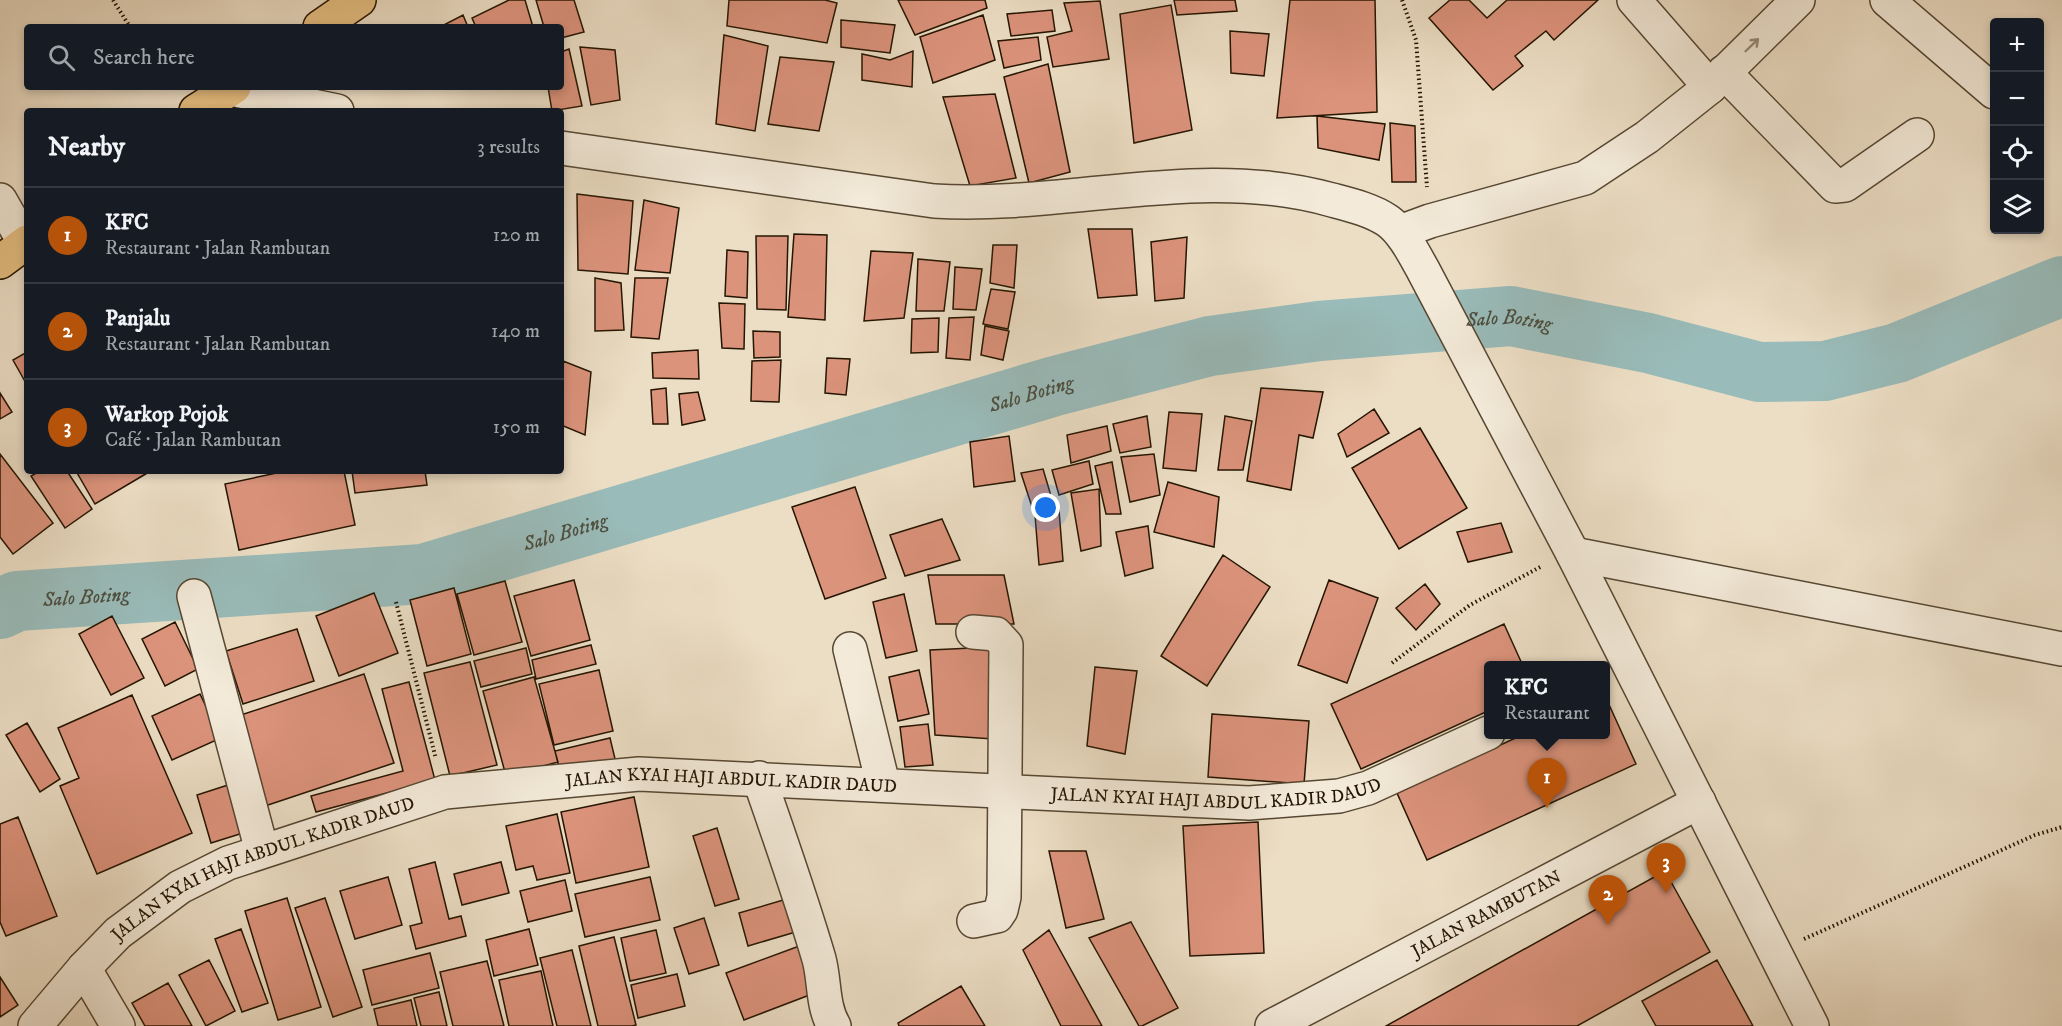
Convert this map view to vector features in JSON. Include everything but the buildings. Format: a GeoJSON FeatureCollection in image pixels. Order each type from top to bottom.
{"type":"FeatureCollection","features":[{"type":"Feature","properties":{"kind":"highway"},"geometry":{"type":"LineString","coordinates":[[324,24],[351,2]]}},
{"type":"Feature","properties":{"kind":"highway"},"geometry":{"type":"LineString","coordinates":[[201,108],[229,90]]}},
{"type":"Feature","properties":{"kind":"street"},"geometry":{"type":"LineString","coordinates":[[1634,0],[1834,186],[1845,185],[1917,135]]}},
{"type":"Feature","properties":{"kind":"street"},"geometry":{"type":"LineString","coordinates":[[1400,232],[1430,221],[1585,178],[1647,137],[1717,79],[1798,0]]}},
{"type":"Feature","properties":{"kind":"street"},"geometry":{"type":"LineString","coordinates":[[1887,0],[1990,88]]}},
{"type":"Feature","properties":{"kind":"street"},"geometry":{"type":"LineString","coordinates":[[241,90],[323,108]]}},
{"type":"Feature","properties":{"kind":"street"},"geometry":{"type":"LineString","coordinates":[[564,148],[962,203],[1027,201],[1189,185],[1255,186],[1312,194],[1358,207],[1388,221],[1400,232],[1422,268],[1473,369],[1573,554],[1616,667],[1699,802],[1773,953],[1812,1026]]}},
{"type":"Feature","properties":{"kind":"street"},"geometry":{"type":"LineString","coordinates":[[0,200],[20,249]]}},
{"type":"Feature","properties":{"kind":"street"},"geometry":{"type":"LineString","coordinates":[[1573,554],[2062,649]]}},
{"type":"Feature","properties":{"kind":"street"},"geometry":{"type":"LineString","coordinates":[[194,596],[262,851]]}},
{"type":"Feature","properties":{"kind":"street"},"geometry":{"type":"LineString","coordinates":[[973,632],[996,634],[1006,645],[1004,897],[997,916],[974,921]]}},
{"type":"Feature","properties":{"kind":"street"},"geometry":{"type":"LineString","coordinates":[[850,649],[883,784]]}},
{"type":"Feature","properties":{"kind":"street","name":"JALAN KYAI HAJI ABDUL KADIR DAUD"},"geometry":{"type":"LineString","coordinates":[[35,1026],[84,968],[118,933],[180,887],[228,863],[445,792],[639,774],[1249,803],[1339,796],[1368,788],[1484,735]]}},
{"type":"Feature","properties":{"kind":"street"},"geometry":{"type":"LineString","coordinates":[[759,778],[808,922],[821,967],[828,1012],[834,1026]]}},
{"type":"Feature","properties":{"kind":"street","name":"JALAN RAMBUTAN"},"geometry":{"type":"LineString","coordinates":[[1272,1026],[1699,802]]}},
{"type":"Feature","properties":{"kind":"street"},"geometry":{"type":"LineString","coordinates":[[84,968],[118,1026]]}},
{"type":"Feature","properties":{"kind":"path"},"geometry":{"type":"LineString","coordinates":[[113,0],[128,24]]}},
{"type":"Feature","properties":{"kind":"path"},"geometry":{"type":"LineString","coordinates":[[1402,0],[1416,40],[1430,221]]}},
{"type":"Feature","properties":{"kind":"path"},"geometry":{"type":"LineString","coordinates":[[1392,663],[1470,605],[1502,586],[1573,554]]}},
{"type":"Feature","properties":{"kind":"path"},"geometry":{"type":"LineString","coordinates":[[396,602],[445,792]]}},
{"type":"Feature","properties":{"kind":"path"},"geometry":{"type":"LineString","coordinates":[[1773,953],[2035,835],[2062,826]]}},
{"type":"Feature","properties":{"kind":"waterway","name":"Salo Boting"},"geometry":{"type":"LineString","coordinates":[[0,609],[17,601],[423,574],[1055,386],[1210,346],[1319,331],[1511,316],[1648,343],[1759,372],[1825,371],[1897,353],[2062,286]]}},
{"type":"Feature","properties":{"kind":"place","name":"KFC"},"geometry":{"type":"Point","coordinates":[1547,808]}},
{"type":"Feature","properties":{"kind":"place","name":"Warkop Pojok"},"geometry":{"type":"Point","coordinates":[1666,893]}},
{"type":"Feature","properties":{"kind":"place","name":"Panjalu"},"geometry":{"type":"Point","coordinates":[1608,925]}}]}
